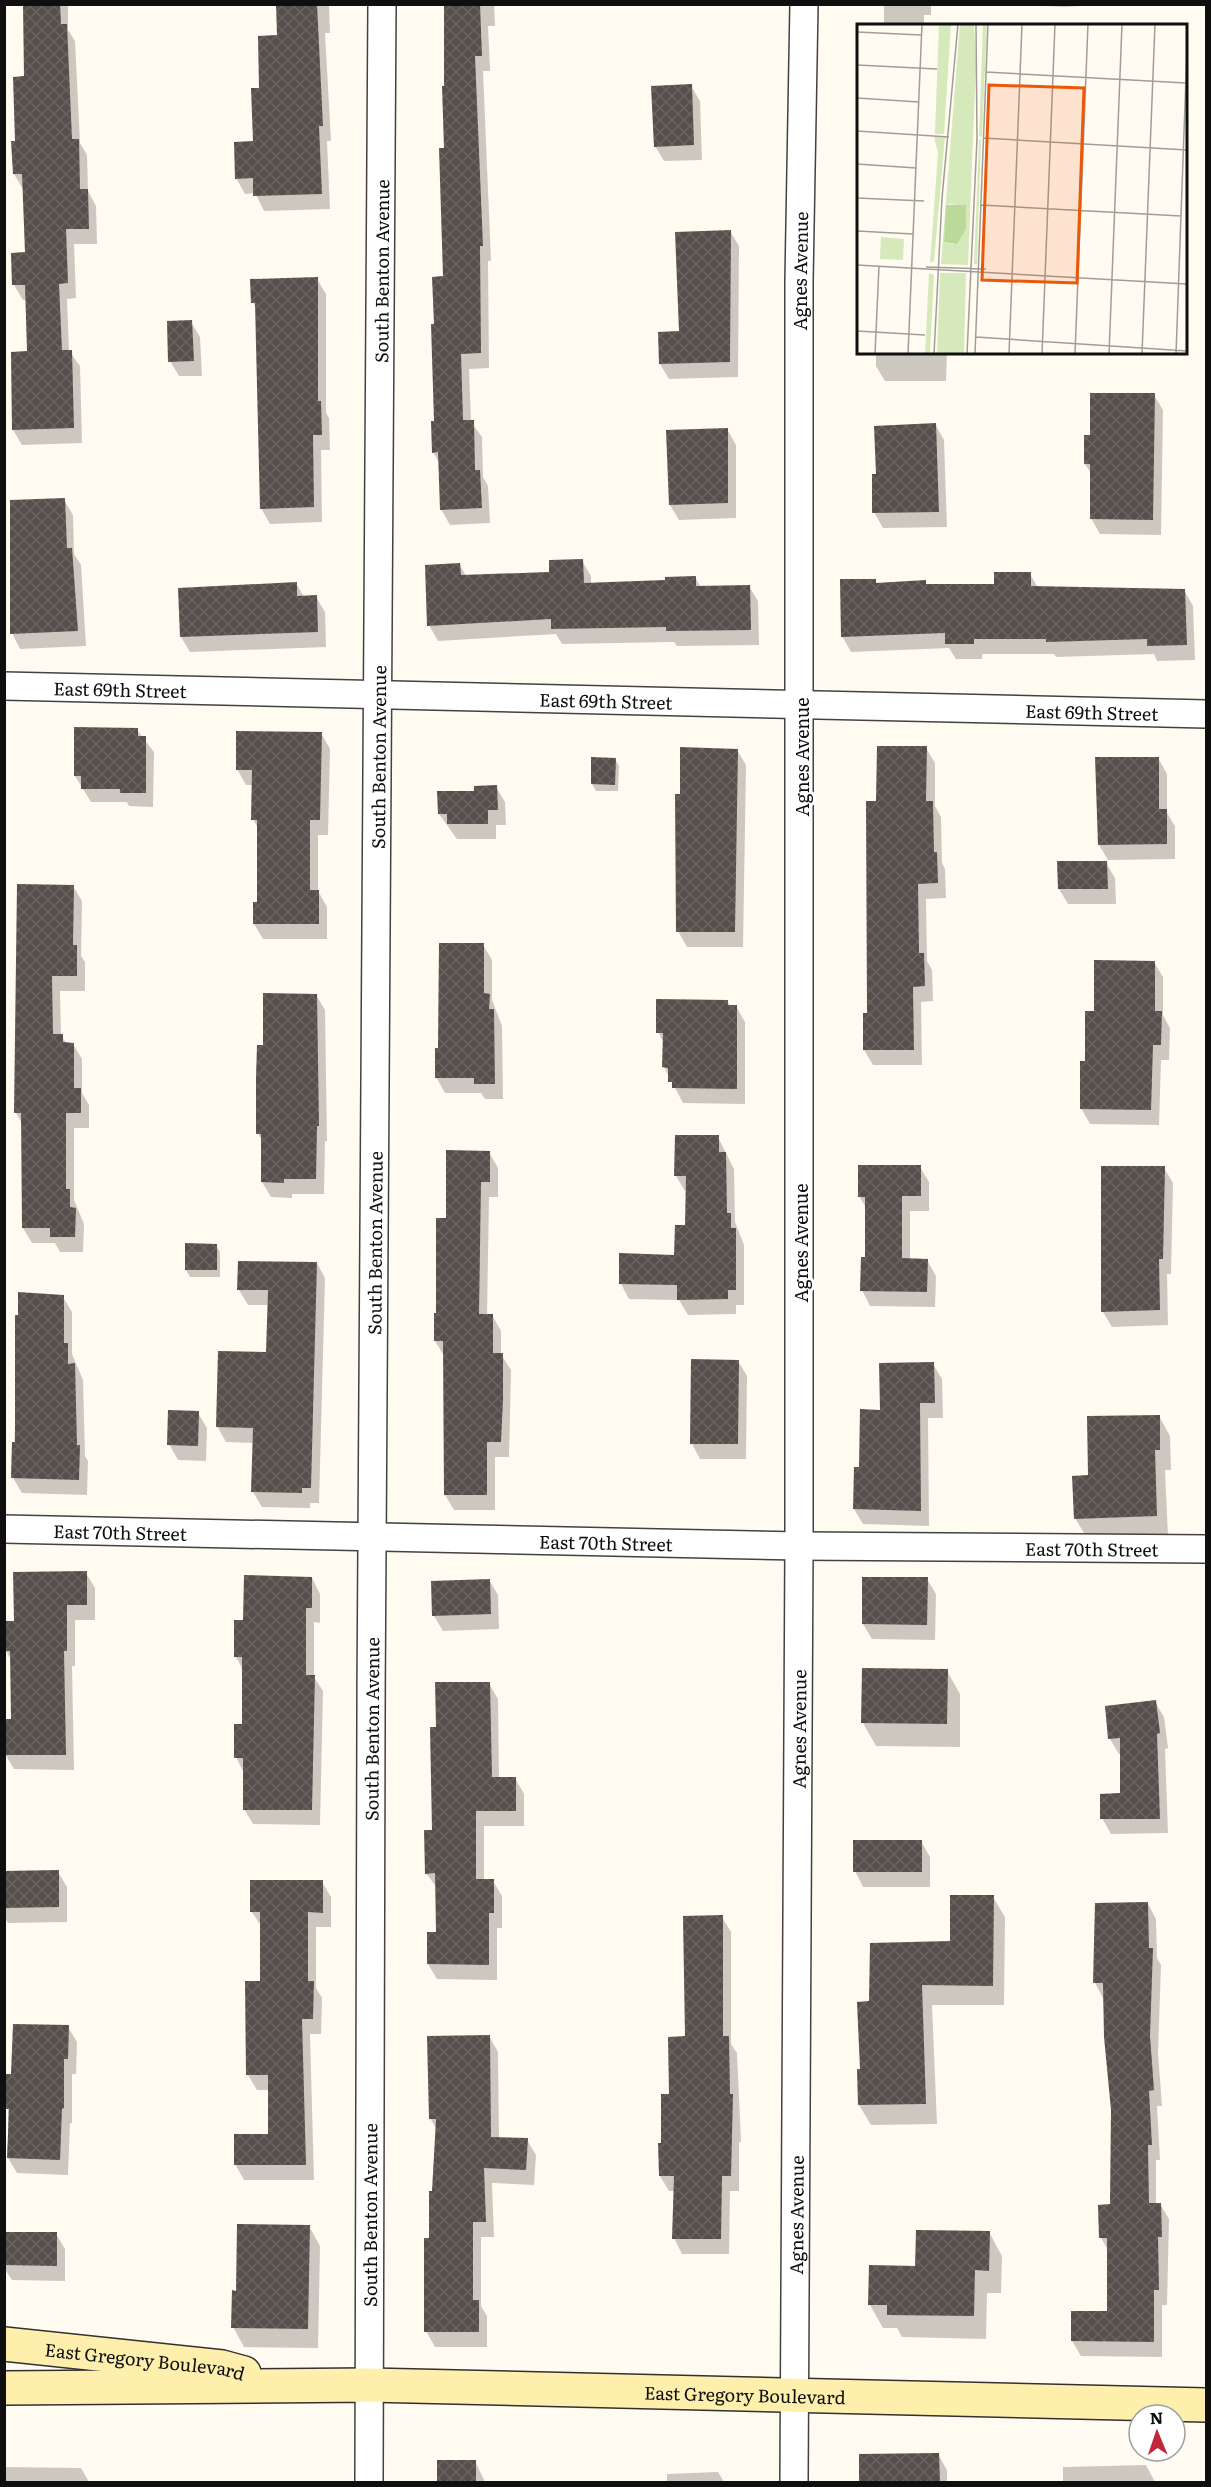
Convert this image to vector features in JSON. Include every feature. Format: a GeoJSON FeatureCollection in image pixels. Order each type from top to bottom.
{"type":"FeatureCollection","features":[{"type":"Feature","properties":{"kind":"main road","name":"East Gregory Boulevard"},"geometry":{"type":"LineString","coordinates":[[4,2344],[222,2367],[284,2383]]}},
{"type":"Feature","properties":{"kind":"main road","name":"East Gregory Boulevard"},"geometry":{"type":"LineString","coordinates":[[4,2388],[215,2388],[284,2383],[1206,2405]]}},
{"type":"Feature","properties":{"kind":"street","name":"South Benton Avenue"},"geometry":{"type":"LineString","coordinates":[[369,2482],[371,1537],[379,696],[382,4]]}},
{"type":"Feature","properties":{"kind":"street","name":"Agnes Avenue"},"geometry":{"type":"LineString","coordinates":[[794,2482],[800,1546],[799,281],[804,4]]}},
{"type":"Feature","properties":{"kind":"street","name":"East 69th Street"},"geometry":{"type":"LineString","coordinates":[[4,686],[1206,714]]}},
{"type":"Feature","properties":{"kind":"street","name":"East 70th Street"},"geometry":{"type":"LineString","coordinates":[[4,1529],[800,1546],[1206,1549]]}},
{"type":"Feature","properties":{"kind":"building"},"geometry":{"type":"Polygon","coordinates":[[[23,4],[60,4],[61,24],[67,24],[72,139],[79,139],[80,189],[88,189],[89,229],[66,229],[68,283],[59,284],[62,350],[72,350],[74,428],[12,430],[11,352],[27,351],[25,285],[12,285],[11,253],[25,252],[22,174],[13,174],[11,141],[15,141],[13,77],[24,76],[23,4]]]}},
{"type":"Feature","properties":{"kind":"building"},"geometry":{"type":"Polygon","coordinates":[[[276,4],[317,4],[323,126],[319,126],[322,194],[253,196],[253,178],[235,179],[234,142],[253,141],[251,88],[259,88],[258,36],[277,35],[276,4]]]}},
{"type":"Feature","properties":{"kind":"building"},"geometry":{"type":"Polygon","coordinates":[[[444,4],[480,4],[482,56],[475,56],[483,246],[480,246],[481,353],[461,354],[463,420],[474,420],[475,470],[480,470],[482,508],[440,510],[438,452],[432,453],[431,421],[434,421],[431,324],[434,324],[432,277],[443,276],[439,148],[444,148],[442,86],[444,86],[444,4]]]}},
{"type":"Feature","properties":{"kind":"building"},"geometry":{"type":"Polygon","coordinates":[[[692,84],[694,145],[654,147],[651,86],[692,84]]]}},
{"type":"Feature","properties":{"kind":"building"},"geometry":{"type":"Polygon","coordinates":[[[731,230],[730,362],[659,364],[658,332],[679,331],[675,232],[731,230]]]}},
{"type":"Feature","properties":{"kind":"building"},"geometry":{"type":"Polygon","coordinates":[[[318,277],[318,401],[321,401],[322,435],[313,435],[314,507],[260,509],[255,303],[251,303],[250,279],[318,277]]]}},
{"type":"Feature","properties":{"kind":"building"},"geometry":{"type":"Polygon","coordinates":[[[192,320],[194,361],[168,362],[167,321],[192,320]]]}},
{"type":"Feature","properties":{"kind":"building"},"geometry":{"type":"Polygon","coordinates":[[[1090,393],[1155,393],[1153,520],[1090,519],[1090,464],[1084,464],[1084,435],[1090,435],[1090,393]]]}},
{"type":"Feature","properties":{"kind":"building"},"geometry":{"type":"Polygon","coordinates":[[[936,423],[939,512],[872,513],[872,474],[876,474],[874,426],[936,423]]]}},
{"type":"Feature","properties":{"kind":"building"},"geometry":{"type":"Polygon","coordinates":[[[728,428],[728,503],[669,505],[666,430],[728,428]]]}},
{"type":"Feature","properties":{"kind":"building"},"geometry":{"type":"Polygon","coordinates":[[[65,498],[67,548],[72,548],[78,631],[10,634],[10,500],[65,498]]]}},
{"type":"Feature","properties":{"kind":"building"},"geometry":{"type":"Polygon","coordinates":[[[583,559],[584,583],[665,580],[665,577],[696,576],[696,586],[750,585],[751,630],[666,631],[666,627],[551,629],[551,619],[427,626],[425,565],[460,563],[461,575],[549,572],[549,560],[583,559]]]}},
{"type":"Feature","properties":{"kind":"building"},"geometry":{"type":"Polygon","coordinates":[[[994,572],[1031,572],[1031,586],[1185,589],[1187,645],[1147,646],[1147,639],[1046,642],[1046,639],[974,639],[974,644],[945,644],[945,633],[841,637],[840,579],[876,579],[876,583],[926,580],[926,584],[994,584],[994,572]]]}},
{"type":"Feature","properties":{"kind":"building"},"geometry":{"type":"Polygon","coordinates":[[[297,582],[297,596],[317,595],[318,632],[180,637],[178,588],[297,582]]]}},
{"type":"Feature","properties":{"kind":"building"},"geometry":{"type":"Polygon","coordinates":[[[74,727],[138,728],[138,736],[146,736],[146,793],[120,793],[120,789],[81,789],[81,776],[74,776],[74,727]]]}},
{"type":"Feature","properties":{"kind":"building"},"geometry":{"type":"Polygon","coordinates":[[[236,731],[322,732],[320,820],[310,820],[310,890],[319,890],[319,924],[253,924],[253,902],[257,902],[257,820],[251,820],[252,770],[236,770],[236,731]]]}},
{"type":"Feature","properties":{"kind":"building"},"geometry":{"type":"Polygon","coordinates":[[[877,746],[927,746],[926,801],[933,801],[934,852],[937,852],[938,883],[918,884],[919,953],[924,953],[925,986],[913,987],[914,1050],[863,1050],[863,1013],[867,1013],[866,801],[876,801],[877,746]]]}},
{"type":"Feature","properties":{"kind":"building"},"geometry":{"type":"Polygon","coordinates":[[[680,747],[738,749],[735,932],[676,932],[675,794],[680,794],[680,747]]]}},
{"type":"Feature","properties":{"kind":"building"},"geometry":{"type":"Polygon","coordinates":[[[591,757],[616,758],[615,785],[591,784],[591,757]]]}},
{"type":"Feature","properties":{"kind":"building"},"geometry":{"type":"Polygon","coordinates":[[[1095,757],[1159,757],[1159,809],[1167,809],[1167,844],[1098,845],[1095,757]]]}},
{"type":"Feature","properties":{"kind":"building"},"geometry":{"type":"Polygon","coordinates":[[[497,785],[498,810],[488,810],[488,824],[447,824],[447,814],[438,814],[437,791],[474,791],[474,786],[497,785]]]}},
{"type":"Feature","properties":{"kind":"building"},"geometry":{"type":"Polygon","coordinates":[[[1057,861],[1107,861],[1108,889],[1058,889],[1057,861]]]}},
{"type":"Feature","properties":{"kind":"building"},"geometry":{"type":"Polygon","coordinates":[[[17,884],[74,885],[73,945],[77,945],[77,976],[52,976],[53,1034],[63,1034],[63,1042],[74,1043],[74,1088],[81,1088],[81,1113],[66,1113],[66,1189],[70,1189],[70,1207],[76,1208],[75,1237],[50,1237],[50,1228],[22,1228],[21,1113],[14,1113],[17,884]]]}},
{"type":"Feature","properties":{"kind":"building"},"geometry":{"type":"Polygon","coordinates":[[[439,943],[484,943],[484,993],[490,994],[489,1009],[494,1009],[495,1084],[474,1084],[474,1078],[435,1078],[435,1048],[438,1048],[439,943]]]}},
{"type":"Feature","properties":{"kind":"building"},"geometry":{"type":"Polygon","coordinates":[[[1094,960],[1155,961],[1155,1011],[1162,1011],[1161,1045],[1153,1045],[1151,1110],[1080,1109],[1080,1061],[1085,1061],[1085,1011],[1094,1011],[1094,960]]]}},
{"type":"Feature","properties":{"kind":"building"},"geometry":{"type":"Polygon","coordinates":[[[263,993],[317,994],[319,1126],[317,1126],[316,1179],[284,1179],[284,1183],[261,1182],[261,1134],[256,1134],[256,1077],[257,1045],[263,1045],[263,993]]]}},
{"type":"Feature","properties":{"kind":"building"},"geometry":{"type":"Polygon","coordinates":[[[656,999],[728,1000],[728,1005],[737,1005],[737,1089],[672,1088],[672,1082],[668,1082],[668,1068],[662,1067],[663,1033],[656,1033],[656,999]]]}},
{"type":"Feature","properties":{"kind":"building"},"geometry":{"type":"Polygon","coordinates":[[[675,1135],[719,1135],[719,1152],[726,1152],[727,1213],[731,1213],[731,1228],[736,1228],[736,1290],[728,1290],[728,1299],[677,1300],[677,1285],[619,1284],[619,1253],[674,1255],[675,1225],[685,1225],[686,1176],[674,1176],[675,1135]]]}},
{"type":"Feature","properties":{"kind":"building"},"geometry":{"type":"Polygon","coordinates":[[[446,1150],[490,1151],[490,1182],[481,1182],[479,1314],[493,1314],[493,1353],[503,1353],[503,1400],[501,1442],[487,1442],[487,1495],[444,1495],[443,1341],[434,1341],[434,1313],[436,1313],[436,1218],[446,1218],[446,1150]]]}},
{"type":"Feature","properties":{"kind":"building"},"geometry":{"type":"Polygon","coordinates":[[[858,1165],[921,1165],[921,1196],[902,1196],[902,1258],[928,1259],[927,1292],[860,1291],[861,1257],[865,1257],[865,1197],[858,1197],[858,1165]]]}},
{"type":"Feature","properties":{"kind":"building"},"geometry":{"type":"Polygon","coordinates":[[[1101,1166],[1165,1166],[1163,1259],[1159,1259],[1160,1310],[1101,1312],[1101,1166]]]}},
{"type":"Feature","properties":{"kind":"building"},"geometry":{"type":"Polygon","coordinates":[[[185,1243],[217,1244],[217,1270],[185,1270],[185,1243]]]}},
{"type":"Feature","properties":{"kind":"building"},"geometry":{"type":"Polygon","coordinates":[[[238,1261],[317,1262],[311,1488],[302,1488],[302,1493],[251,1492],[253,1428],[216,1427],[218,1351],[266,1352],[268,1290],[237,1290],[238,1261]]]}},
{"type":"Feature","properties":{"kind":"building"},"geometry":{"type":"Polygon","coordinates":[[[18,1292],[64,1295],[64,1343],[68,1343],[68,1364],[75,1363],[77,1445],[80,1445],[79,1480],[11,1478],[12,1442],[15,1442],[15,1315],[18,1315],[18,1292]]]}},
{"type":"Feature","properties":{"kind":"building"},"geometry":{"type":"Polygon","coordinates":[[[691,1359],[739,1360],[738,1444],[690,1444],[691,1359]]]}},
{"type":"Feature","properties":{"kind":"building"},"geometry":{"type":"Polygon","coordinates":[[[934,1362],[935,1403],[920,1403],[921,1511],[853,1509],[854,1467],[859,1467],[860,1409],[880,1410],[879,1363],[934,1362]]]}},
{"type":"Feature","properties":{"kind":"building"},"geometry":{"type":"Polygon","coordinates":[[[168,1410],[199,1411],[198,1446],[167,1445],[168,1410]]]}},
{"type":"Feature","properties":{"kind":"building"},"geometry":{"type":"Polygon","coordinates":[[[1160,1415],[1160,1450],[1155,1450],[1157,1516],[1074,1519],[1072,1476],[1088,1475],[1087,1416],[1160,1415]]]}},
{"type":"Feature","properties":{"kind":"building"},"geometry":{"type":"Polygon","coordinates":[[[87,1571],[87,1605],[67,1605],[67,1651],[64,1651],[66,1755],[4,1755],[4,1719],[11,1719],[10,1651],[4,1651],[4,1621],[14,1621],[13,1572],[87,1571]]]}},
{"type":"Feature","properties":{"kind":"building"},"geometry":{"type":"Polygon","coordinates":[[[244,1575],[312,1577],[312,1608],[306,1608],[306,1675],[315,1675],[312,1810],[243,1810],[243,1758],[234,1758],[234,1724],[242,1724],[242,1657],[234,1657],[234,1620],[243,1620],[244,1575]]]}},
{"type":"Feature","properties":{"kind":"building"},"geometry":{"type":"Polygon","coordinates":[[[862,1577],[928,1577],[927,1625],[862,1624],[862,1577]]]}},
{"type":"Feature","properties":{"kind":"building"},"geometry":{"type":"Polygon","coordinates":[[[490,1579],[491,1614],[432,1616],[431,1581],[490,1579]]]}},
{"type":"Feature","properties":{"kind":"building"},"geometry":{"type":"Polygon","coordinates":[[[862,1668],[948,1669],[947,1724],[861,1723],[862,1668]]]}},
{"type":"Feature","properties":{"kind":"building"},"geometry":{"type":"Polygon","coordinates":[[[435,1682],[490,1682],[492,1777],[516,1777],[516,1811],[476,1811],[476,1879],[494,1879],[494,1913],[489,1913],[489,1965],[427,1964],[427,1932],[436,1932],[435,1873],[425,1874],[424,1830],[432,1830],[430,1727],[436,1727],[435,1682]]]}},
{"type":"Feature","properties":{"kind":"building"},"geometry":{"type":"Polygon","coordinates":[[[1156,1700],[1160,1733],[1157,1734],[1160,1819],[1100,1819],[1100,1794],[1120,1793],[1120,1738],[1108,1739],[1105,1706],[1156,1700]]]}},
{"type":"Feature","properties":{"kind":"building"},"geometry":{"type":"Polygon","coordinates":[[[853,1840],[922,1840],[922,1872],[853,1872],[853,1840]]]}},
{"type":"Feature","properties":{"kind":"building"},"geometry":{"type":"Polygon","coordinates":[[[59,1870],[59,1907],[4,1908],[4,1871],[59,1870]]]}},
{"type":"Feature","properties":{"kind":"building"},"geometry":{"type":"Polygon","coordinates":[[[250,1880],[323,1880],[323,1913],[308,1912],[308,1981],[314,1981],[313,2019],[302,2019],[306,2165],[234,2165],[234,2134],[268,2134],[268,2075],[246,2075],[245,1981],[260,1981],[260,1912],[250,1912],[250,1880]]]}},
{"type":"Feature","properties":{"kind":"building"},"geometry":{"type":"Polygon","coordinates":[[[950,1895],[994,1895],[993,1986],[922,1985],[926,2104],[858,2105],[857,2069],[860,2069],[857,2002],[869,2001],[870,1943],[950,1941],[950,1895]]]}},
{"type":"Feature","properties":{"kind":"building"},"geometry":{"type":"Polygon","coordinates":[[[1148,1902],[1149,1948],[1153,1948],[1150,2036],[1154,2090],[1149,2091],[1152,2145],[1148,2145],[1149,2203],[1161,2203],[1162,2237],[1158,2237],[1159,2290],[1154,2290],[1154,2342],[1071,2341],[1071,2311],[1107,2311],[1107,2238],[1099,2238],[1098,2205],[1110,2204],[1111,2110],[1104,2037],[1103,1983],[1093,1983],[1095,1903],[1148,1902]]]}},
{"type":"Feature","properties":{"kind":"building"},"geometry":{"type":"Polygon","coordinates":[[[723,1915],[723,2036],[729,2036],[730,2094],[733,2094],[731,2176],[722,2176],[721,2239],[672,2239],[674,2176],[659,2176],[658,2143],[661,2143],[661,2094],[669,2094],[668,2037],[685,2036],[683,1916],[723,1915]]]}},
{"type":"Feature","properties":{"kind":"building"},"geometry":{"type":"Polygon","coordinates":[[[13,2024],[69,2025],[68,2059],[64,2059],[64,2108],[62,2109],[60,2160],[7,2158],[9,2109],[6,2109],[6,2074],[11,2074],[13,2024]]]}},
{"type":"Feature","properties":{"kind":"building"},"geometry":{"type":"Polygon","coordinates":[[[490,2035],[491,2137],[528,2138],[526,2170],[484,2168],[486,2222],[473,2222],[473,2300],[479,2300],[479,2332],[424,2332],[424,2238],[429,2238],[429,2191],[432,2191],[436,2119],[429,2119],[427,2036],[490,2035]]]}},
{"type":"Feature","properties":{"kind":"building"},"geometry":{"type":"Polygon","coordinates":[[[237,2224],[310,2225],[308,2329],[231,2328],[232,2290],[236,2291],[237,2224]]]}},
{"type":"Feature","properties":{"kind":"building"},"geometry":{"type":"Polygon","coordinates":[[[916,2230],[990,2231],[989,2271],[975,2270],[974,2316],[887,2315],[887,2305],[868,2305],[869,2265],[915,2266],[916,2230]]]}},
{"type":"Feature","properties":{"kind":"building"},"geometry":{"type":"Polygon","coordinates":[[[4,2232],[57,2232],[57,2266],[4,2265],[4,2232]]]}},
{"type":"Feature","properties":{"kind":"building"},"geometry":{"type":"Polygon","coordinates":[[[939,2453],[940,2482],[859,2482],[859,2454],[939,2453]]]}},
{"type":"Feature","properties":{"kind":"building"},"geometry":{"type":"Polygon","coordinates":[[[437,2460],[476,2460],[476,2482],[437,2482],[437,2460]]]}}]}
